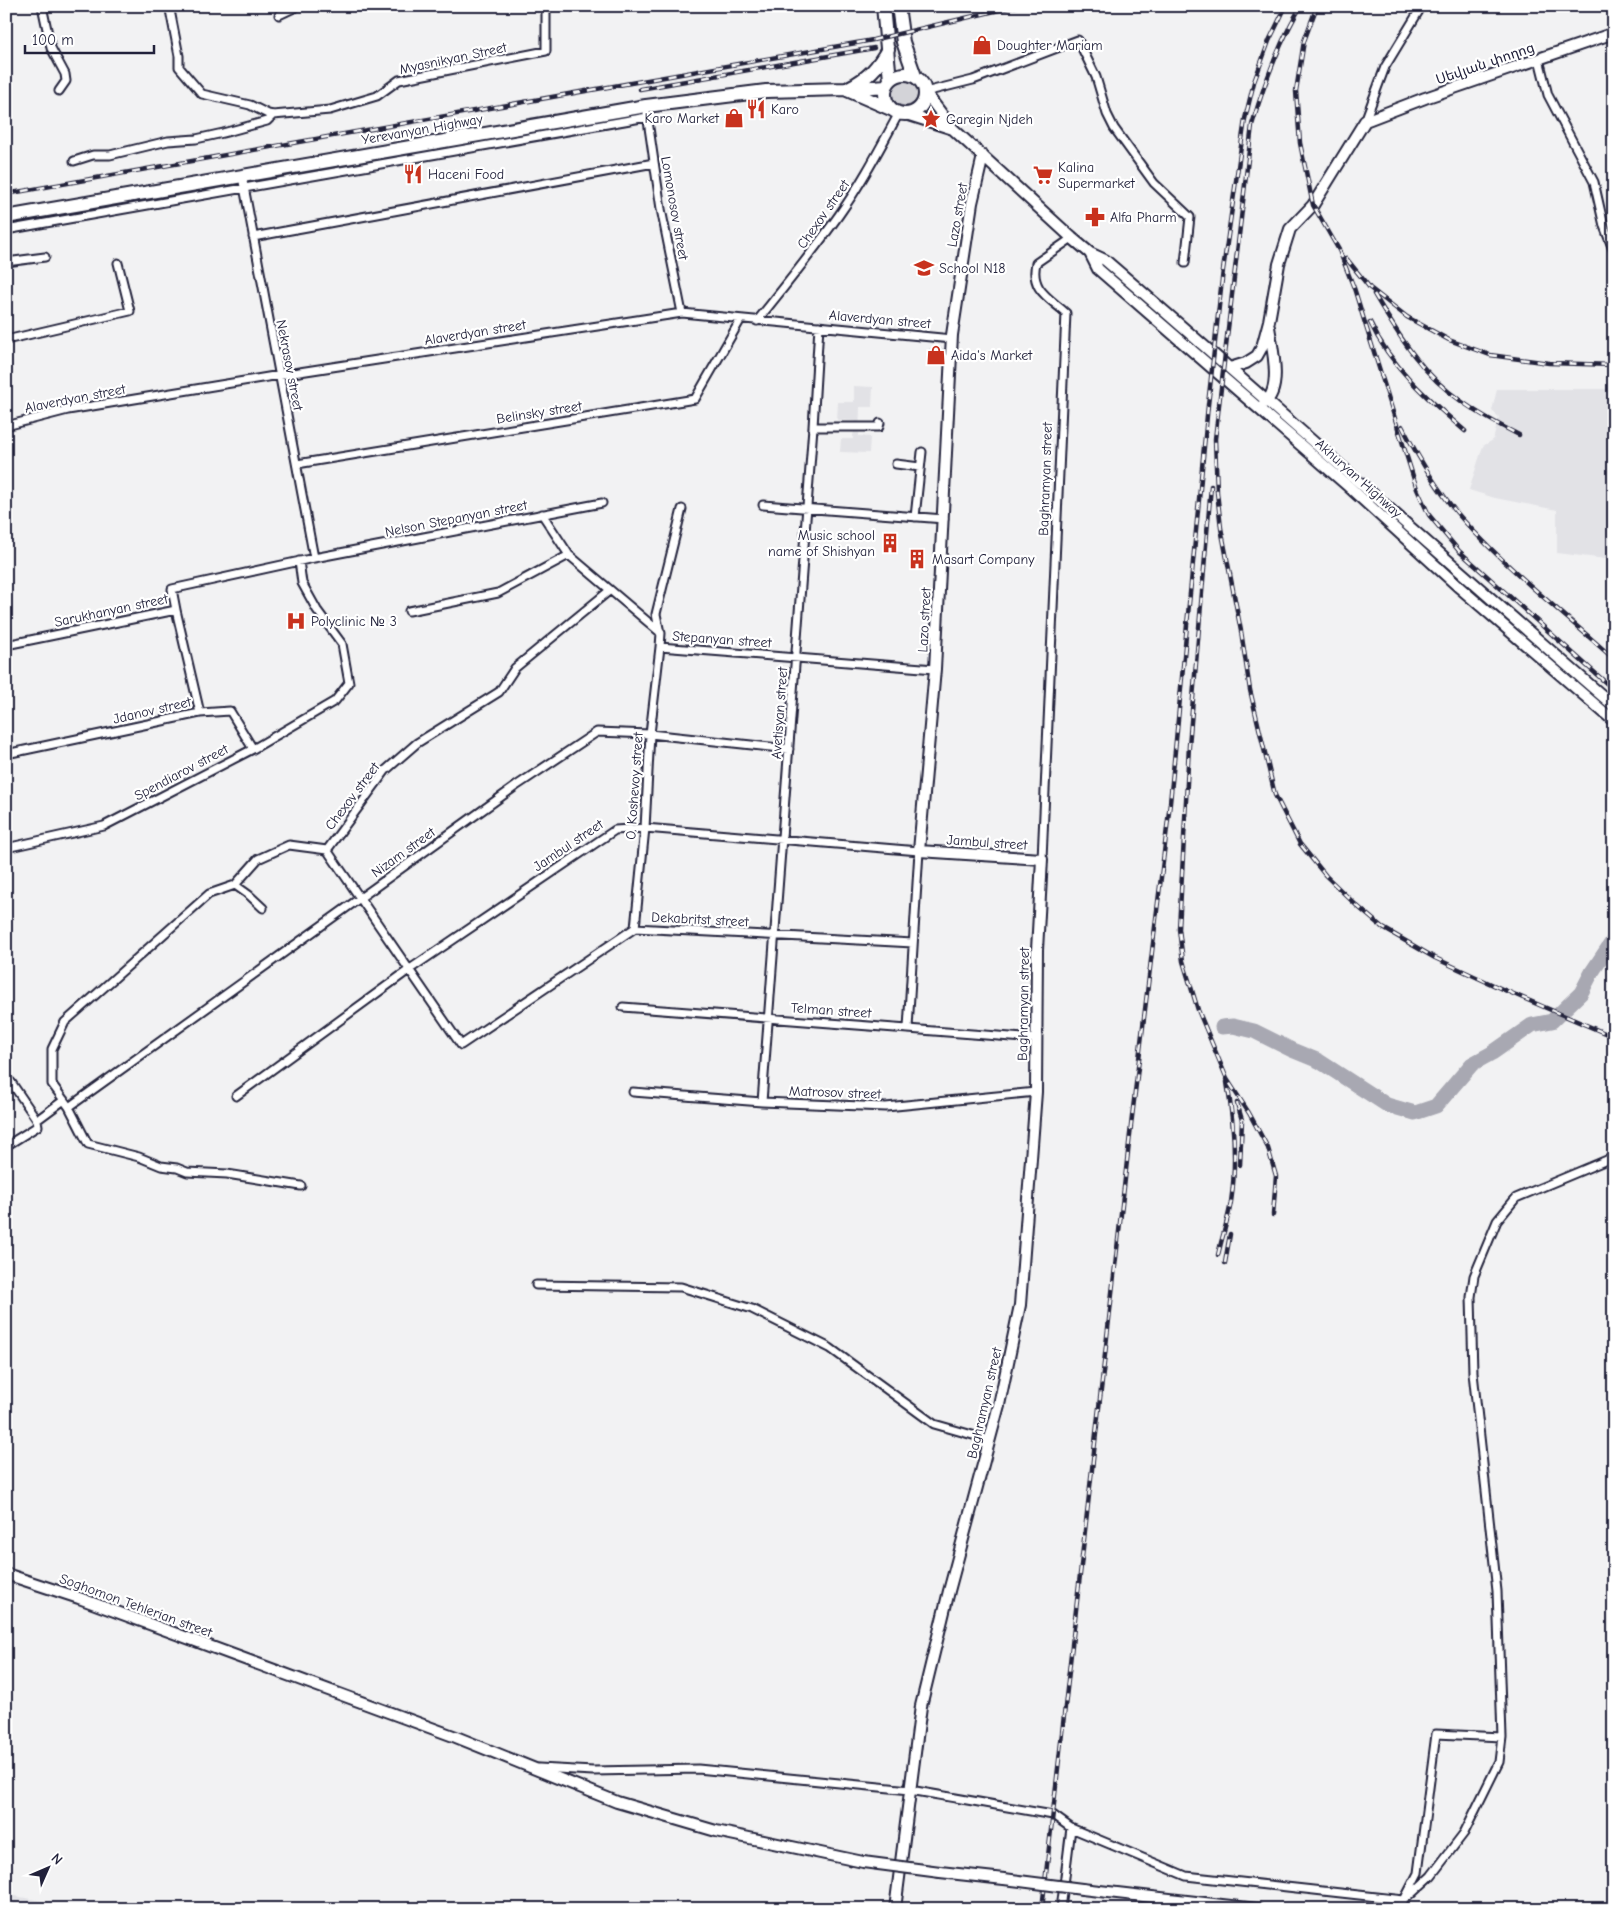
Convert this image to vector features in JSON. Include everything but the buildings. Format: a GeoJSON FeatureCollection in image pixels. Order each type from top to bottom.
{"type":"FeatureCollection","features":[{"type":"Feature","properties":{"kind":"highway"},"geometry":{"type":"LineString","coordinates":[[883,6],[888,49],[886,99],[899,112],[912,113],[922,105],[925,92],[924,85],[914,76],[904,42],[898,6]]}},
{"type":"Feature","properties":{"kind":"highway"},"geometry":{"type":"LineString","coordinates":[[845,89],[858,83],[874,71],[888,49]]}},
{"type":"Feature","properties":{"kind":"highway"},"geometry":{"type":"LineString","coordinates":[[888,83],[902,74],[914,76]]}},
{"type":"Feature","properties":{"kind":"highway","name":"Yerevanyan Highway"},"geometry":{"type":"LineString","coordinates":[[6,216],[243,182],[766,91],[845,89],[888,83]]}},
{"type":"Feature","properties":{"kind":"highway","name":"Yerevanyan Highway"},"geometry":{"type":"LineString","coordinates":[[845,89],[899,112]]}},
{"type":"Feature","properties":{"kind":"street"},"geometry":{"type":"LineString","coordinates":[[42,6],[51,48],[65,74],[66,81],[59,91]]}},
{"type":"Feature","properties":{"kind":"street","name":"Myasnikyan Street"},"geometry":{"type":"LineString","coordinates":[[171,6],[170,10],[179,56],[179,67],[202,94],[250,105],[274,115],[330,110],[377,96],[399,80],[546,51],[546,6]]}},
{"type":"Feature","properties":{"kind":"street"},"geometry":{"type":"LineString","coordinates":[[279,15],[298,6]]}},
{"type":"Feature","properties":{"kind":"street"},"geometry":{"type":"LineString","coordinates":[[1230,368],[1246,363],[1257,356],[1262,347],[1269,321],[1279,264],[1290,229],[1314,204],[1365,121],[1385,67],[1422,6]]}},
{"type":"Feature","properties":{"kind":"street","name":"Սեվյան փողոց"},"geometry":{"type":"LineString","coordinates":[[1365,121],[1425,98],[1614,33]]}},
{"type":"Feature","properties":{"kind":"street"},"geometry":{"type":"LineString","coordinates":[[953,129],[925,92],[973,80],[1078,40],[1096,77],[1106,114],[1114,128],[1154,183],[1190,217],[1185,263]]}},
{"type":"Feature","properties":{"kind":"street"},"geometry":{"type":"LineString","coordinates":[[1540,59],[1548,95],[1594,182],[1604,226],[1614,252]]}},
{"type":"Feature","properties":{"kind":"street","name":"Lomonosov street"},"geometry":{"type":"LineString","coordinates":[[647,111],[661,209],[682,313]]}},
{"type":"Feature","properties":{"kind":"street","name":"Akhuryan Highway"},"geometry":{"type":"LineString","coordinates":[[899,112],[953,129],[1072,238],[1090,253],[1105,260],[1614,706]]}},
{"type":"Feature","properties":{"kind":"street","name":"Chexov street"},"geometry":{"type":"LineString","coordinates":[[757,321],[808,258],[840,214],[864,178],[899,112]]}},
{"type":"Feature","properties":{"kind":"street"},"geometry":{"type":"LineString","coordinates":[[74,161],[93,155],[110,154],[168,141],[196,139],[223,133],[267,121],[274,115]]}},
{"type":"Feature","properties":{"kind":"street","name":"Lazo street"},"geometry":{"type":"LineString","coordinates":[[908,1028],[919,851],[935,669],[952,338],[972,203],[983,156]]}},
{"type":"Feature","properties":{"kind":"street"},"geometry":{"type":"LineString","coordinates":[[253,237],[654,163]]}},
{"type":"Feature","properties":{"kind":"street"},"geometry":{"type":"LineString","coordinates":[[6,230],[243,182]]}},
{"type":"Feature","properties":{"kind":"street","name":"Nekrasov street"},"geometry":{"type":"LineString","coordinates":[[243,182],[314,558]]}},
{"type":"Feature","properties":{"kind":"street","name":"Baghramyan street"},"geometry":{"type":"LineString","coordinates":[[895,1909],[921,1706],[949,1591],[999,1405],[1020,1305],[1036,1092],[1037,950],[1066,313],[1036,285],[1034,274],[1036,263],[1072,238]]}},
{"type":"Feature","properties":{"kind":"street","name":"Akhuryan Highway"},"geometry":{"type":"LineString","coordinates":[[1090,253],[1098,269],[1258,407],[1460,588],[1614,721]]}},
{"type":"Feature","properties":{"kind":"street"},"geometry":{"type":"LineString","coordinates":[[6,262],[45,257]]}},
{"type":"Feature","properties":{"kind":"street"},"geometry":{"type":"LineString","coordinates":[[6,340],[130,311],[118,263]]}},
{"type":"Feature","properties":{"kind":"street","name":"Alaverdyan street"},"geometry":{"type":"LineString","coordinates":[[6,426],[68,410],[682,313],[952,338]]}},
{"type":"Feature","properties":{"kind":"street","name":"Belinsky street"},"geometry":{"type":"LineString","coordinates":[[296,464],[695,399],[741,319]]}},
{"type":"Feature","properties":{"kind":"street"},"geometry":{"type":"LineString","coordinates":[[1258,407],[1268,401],[1273,391],[1275,380],[1269,321]]}},
{"type":"Feature","properties":{"kind":"street","name":"Avetisyan street"},"geometry":{"type":"LineString","coordinates":[[762,1102],[806,510],[814,427],[819,326]]}},
{"type":"Feature","properties":{"kind":"street"},"geometry":{"type":"LineString","coordinates":[[814,427],[880,427],[880,423]]}},
{"type":"Feature","properties":{"kind":"street"},"geometry":{"type":"LineString","coordinates":[[915,517],[922,452]]}},
{"type":"Feature","properties":{"kind":"street"},"geometry":{"type":"LineString","coordinates":[[896,464],[920,467]]}},
{"type":"Feature","properties":{"kind":"street","name":"Nelson Stepanyan street"},"geometry":{"type":"LineString","coordinates":[[314,558],[602,502]]}},
{"type":"Feature","properties":{"kind":"street"},"geometry":{"type":"LineString","coordinates":[[763,505],[806,510],[944,518]]}},
{"type":"Feature","properties":{"kind":"street"},"geometry":{"type":"LineString","coordinates":[[660,633],[656,614],[682,509]]}},
{"type":"Feature","properties":{"kind":"street","name":"Stepanyan street"},"geometry":{"type":"LineString","coordinates":[[542,514],[569,555],[660,633],[660,647],[935,669]]}},
{"type":"Feature","properties":{"kind":"street"},"geometry":{"type":"LineString","coordinates":[[409,611],[498,593],[569,555]]}},
{"type":"Feature","properties":{"kind":"street","name":"Sarukhanyan street"},"geometry":{"type":"LineString","coordinates":[[6,645],[176,610],[172,589],[314,558]]}},
{"type":"Feature","properties":{"kind":"street","name":"Spendiarov street"},"geometry":{"type":"LineString","coordinates":[[6,848],[104,826],[253,749],[335,701],[349,683],[342,644],[317,610],[302,583],[299,561]]}},
{"type":"Feature","properties":{"kind":"street","name":"Chexov street"},"geometry":{"type":"LineString","coordinates":[[301,1186],[227,1174],[188,1172],[177,1168],[160,1166],[139,1157],[88,1144],[69,1107],[52,1084],[52,1049],[65,1022],[209,894],[235,885],[258,860],[289,845],[327,850],[386,770],[417,743],[498,692],[516,668],[609,591]]}},
{"type":"Feature","properties":{"kind":"street","name":"Jdanov street"},"geometry":{"type":"LineString","coordinates":[[6,754],[200,713],[176,610]]}},
{"type":"Feature","properties":{"kind":"street","name":"O. Koshevoy street"},"geometry":{"type":"LineString","coordinates":[[635,928],[645,828],[650,734],[660,647]]}},
{"type":"Feature","properties":{"kind":"street"},"geometry":{"type":"LineString","coordinates":[[200,713],[230,711],[253,749]]}},
{"type":"Feature","properties":{"kind":"street","name":"Nizam street"},"geometry":{"type":"LineString","coordinates":[[69,1107],[516,786],[597,732],[650,734],[789,749]]}},
{"type":"Feature","properties":{"kind":"street","name":"Jambul street"},"geometry":{"type":"LineString","coordinates":[[236,1096],[410,969],[615,830],[645,828],[919,851],[1042,859]]}},
{"type":"Feature","properties":{"kind":"street"},"geometry":{"type":"LineString","coordinates":[[327,850],[410,969]]}},
{"type":"Feature","properties":{"kind":"street"},"geometry":{"type":"LineString","coordinates":[[235,885],[262,908]]}},
{"type":"Feature","properties":{"kind":"street","name":"Dekabritst street"},"geometry":{"type":"LineString","coordinates":[[410,969],[461,1045],[635,928],[913,943]]}},
{"type":"Feature","properties":{"kind":"street","name":"Telman street"},"geometry":{"type":"LineString","coordinates":[[623,1008],[1036,1038]]}},
{"type":"Feature","properties":{"kind":"street"},"geometry":{"type":"LineString","coordinates":[[6,1085],[11,1082],[37,1120],[38,1126],[6,1146]]}},
{"type":"Feature","properties":{"kind":"street","name":"Matrosov street"},"geometry":{"type":"LineString","coordinates":[[633,1092],[762,1102],[886,1107],[1036,1092]]}},
{"type":"Feature","properties":{"kind":"street"},"geometry":{"type":"LineString","coordinates":[[37,1120],[64,1100]]}},
{"type":"Feature","properties":{"kind":"street"},"geometry":{"type":"LineString","coordinates":[[529,1767],[593,1771],[698,1769],[910,1790],[1053,1815],[1071,1828],[1186,1876],[1404,1900],[1430,1876],[1464,1833],[1499,1762],[1502,1737],[1497,1591],[1473,1373],[1471,1298],[1474,1276],[1497,1221],[1516,1198],[1614,1157]]}},
{"type":"Feature","properties":{"kind":"street"},"geometry":{"type":"LineString","coordinates":[[536,1285],[680,1288],[752,1309],[830,1348],[934,1424],[990,1440]]}},
{"type":"Feature","properties":{"kind":"street","name":"Soghomon Tehlerian street"},"geometry":{"type":"LineString","coordinates":[[6,1574],[456,1737],[617,1802],[716,1831],[863,1862],[1257,1909]]}},
{"type":"Feature","properties":{"kind":"street"},"geometry":{"type":"LineString","coordinates":[[1404,1900],[1418,1873],[1436,1734],[1502,1737]]}},
{"type":"Feature","properties":{"kind":"street"},"geometry":{"type":"LineString","coordinates":[[1061,1909],[1071,1828]]}},
{"type":"Feature","properties":{"kind":"shaded area"},"geometry":{"type":"Polygon","coordinates":[[[905,80],[914,84],[918,93],[914,102],[905,106],[896,102],[892,93],[896,84],[905,80]]]}},
{"type":"Feature","properties":{"kind":"shaded area","name":"Aida's Market"},"geometry":{"type":"Polygon","coordinates":[[[929,348],[944,348],[944,363],[929,362],[929,348]]]}},
{"type":"Feature","properties":{"kind":"shaded area"},"geometry":{"type":"Polygon","coordinates":[[[854,386],[873,387],[872,407],[860,407],[859,436],[870,437],[869,453],[840,452],[841,439],[853,439],[854,421],[837,420],[838,402],[854,402],[854,386]]]}},
{"type":"Feature","properties":{"kind":"shaded area"},"geometry":{"type":"Polygon","coordinates":[[[1497,389],[1614,389],[1614,560],[1557,553],[1557,510],[1495,498],[1469,490],[1483,446],[1493,440],[1499,417],[1492,411],[1497,389]]]}},
{"type":"Feature","properties":{"kind":"shaded area"},"geometry":{"type":"Polygon","coordinates":[[[6,1891],[10,1895],[82,1909],[6,1909],[6,1891]]]}},
{"type":"Feature","properties":{"kind":"waterway"},"geometry":{"type":"LineString","coordinates":[[1222,1027],[1233,1026],[1254,1031],[1319,1061],[1387,1105],[1415,1113],[1436,1106],[1472,1064],[1492,1053],[1532,1025],[1552,1021],[1581,993],[1592,972],[1614,939]]}},
{"type":"Feature","properties":{"kind":"railway"},"geometry":{"type":"LineString","coordinates":[[6,194],[873,40],[1016,6]]}},
{"type":"Feature","properties":{"kind":"railway"},"geometry":{"type":"LineString","coordinates":[[1042,1909],[1132,1117],[1170,803],[1208,405],[1223,270],[1245,119],[1254,82],[1269,41],[1286,6]]}},
{"type":"Feature","properties":{"kind":"railway"},"geometry":{"type":"LineString","coordinates":[[1301,6],[1273,64],[1252,125],[1215,439],[1217,492],[1221,528],[1241,631],[1250,690],[1275,795],[1300,844],[1326,876],[1383,928],[1435,958],[1614,1037]]}},
{"type":"Feature","properties":{"kind":"railway"},"geometry":{"type":"LineString","coordinates":[[1317,6],[1304,41],[1296,91],[1300,143],[1313,205],[1339,250],[1354,288],[1417,489],[1429,515],[1459,551],[1614,690]]}},
{"type":"Feature","properties":{"kind":"railway"},"geometry":{"type":"LineString","coordinates":[[640,89],[874,48]]}},
{"type":"Feature","properties":{"kind":"railway"},"geometry":{"type":"LineString","coordinates":[[1346,258],[1370,288],[1407,317],[1449,340],[1490,355],[1549,363],[1614,365]]}},
{"type":"Feature","properties":{"kind":"railway"},"geometry":{"type":"LineString","coordinates":[[1374,294],[1405,343],[1426,371],[1450,393],[1477,412],[1519,435]]}},
{"type":"Feature","properties":{"kind":"railway"},"geometry":{"type":"LineString","coordinates":[[1370,322],[1378,338],[1399,368],[1424,394],[1465,431]]}},
{"type":"Feature","properties":{"kind":"railway"},"geometry":{"type":"LineString","coordinates":[[1402,426],[1430,476],[1465,522],[1519,575],[1614,659]]}},
{"type":"Feature","properties":{"kind":"railway"},"geometry":{"type":"LineString","coordinates":[[1211,486],[1189,746],[1179,929],[1183,961],[1198,1010],[1227,1079],[1249,1113],[1268,1148],[1276,1176],[1273,1215]]}},
{"type":"Feature","properties":{"kind":"railway"},"geometry":{"type":"LineString","coordinates":[[1218,1255],[1230,1209],[1234,1172],[1233,1127],[1227,1082]]}},
{"type":"Feature","properties":{"kind":"railway"},"geometry":{"type":"LineString","coordinates":[[1237,1103],[1242,1120],[1240,1165]]}},
{"type":"Feature","properties":{"kind":"railway"},"geometry":{"type":"LineString","coordinates":[[1225,1263],[1230,1234]]}},
{"type":"Feature","properties":{"kind":"place","name":"Doughter Mariam"},"geometry":{"type":"Point","coordinates":[982,45]}},
{"type":"Feature","properties":{"kind":"place","name":"Karo"},"geometry":{"type":"Point","coordinates":[756,109]}},
{"type":"Feature","properties":{"kind":"place","name":"Karo Market"},"geometry":{"type":"Point","coordinates":[734,118]}},
{"type":"Feature","properties":{"kind":"place","name":"Garegin Njdeh"},"geometry":{"type":"Point","coordinates":[931,119]}},
{"type":"Feature","properties":{"kind":"place","name":"Haceni Food"},"geometry":{"type":"Point","coordinates":[413,174]}},
{"type":"Feature","properties":{"kind":"place","name":"Kalina Supermarket"},"geometry":{"type":"Point","coordinates":[1043,175]}},
{"type":"Feature","properties":{"kind":"place","name":"Alfa Pharm"},"geometry":{"type":"Point","coordinates":[1095,217]}},
{"type":"Feature","properties":{"kind":"place","name":"School N18"},"geometry":{"type":"Point","coordinates":[924,268]}},
{"type":"Feature","properties":{"kind":"place","name":"Aida's Market"},"geometry":{"type":"Point","coordinates":[936,355]}},
{"type":"Feature","properties":{"kind":"place","name":"Music school name of Shishyan"},"geometry":{"type":"Point","coordinates":[890,543]}},
{"type":"Feature","properties":{"kind":"place","name":"Masart Company"},"geometry":{"type":"Point","coordinates":[917,559]}},
{"type":"Feature","properties":{"kind":"place","name":"Polyclinic № 3"},"geometry":{"type":"Point","coordinates":[296,621]}}]}
